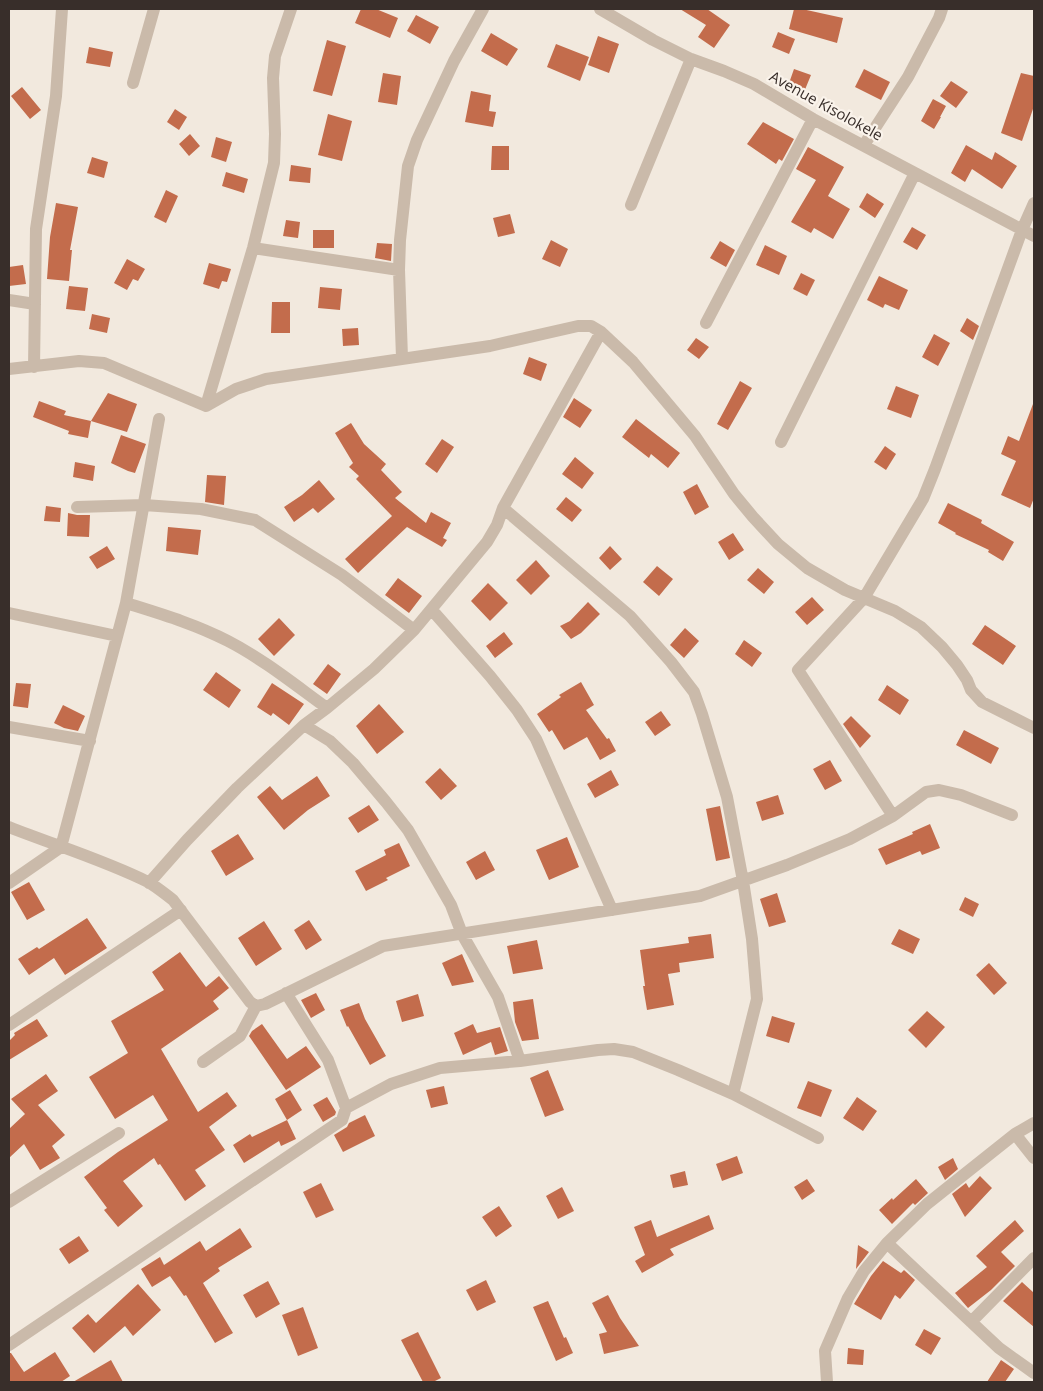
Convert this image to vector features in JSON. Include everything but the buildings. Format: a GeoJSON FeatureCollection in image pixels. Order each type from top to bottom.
{"type":"FeatureCollection","features":[{"type":"Feature","properties":{"kind":"street"},"geometry":{"type":"LineString","coordinates":[[34,366],[36,228],[56,96],[62,9]]}},
{"type":"Feature","properties":{"kind":"street"},"geometry":{"type":"LineString","coordinates":[[133,83],[154,9]]}},
{"type":"Feature","properties":{"kind":"street"},"geometry":{"type":"LineString","coordinates":[[206,406],[253,248],[274,163],[273,78],[276,56],[291,9]]}},
{"type":"Feature","properties":{"kind":"street"},"geometry":{"type":"LineString","coordinates":[[402,358],[399,270],[400,240],[408,166],[416,140],[454,61],[483,9]]}},
{"type":"Feature","properties":{"kind":"street","name":"Avenue Kisolokele"},"geometry":{"type":"LineString","coordinates":[[600,9],[652,40],[691,59],[754,84],[814,119],[1034,236]]}},
{"type":"Feature","properties":{"kind":"street"},"geometry":{"type":"LineString","coordinates":[[864,145],[908,77],[942,9]]}},
{"type":"Feature","properties":{"kind":"street"},"geometry":{"type":"LineString","coordinates":[[631,205],[691,59]]}},
{"type":"Feature","properties":{"kind":"street"},"geometry":{"type":"LineString","coordinates":[[706,322],[814,119]]}},
{"type":"Feature","properties":{"kind":"street"},"geometry":{"type":"LineString","coordinates":[[781,442],[915,172]]}},
{"type":"Feature","properties":{"kind":"street"},"geometry":{"type":"LineString","coordinates":[[893,816],[798,670],[864,598],[923,499],[1022,230],[1034,203]]}},
{"type":"Feature","properties":{"kind":"street"},"geometry":{"type":"LineString","coordinates":[[253,248],[399,270]]}},
{"type":"Feature","properties":{"kind":"street"},"geometry":{"type":"LineString","coordinates":[[9,300],[35,304]]}},
{"type":"Feature","properties":{"kind":"street"},"geometry":{"type":"LineString","coordinates":[[206,406],[236,389],[266,379],[490,346],[578,326],[591,326],[601,332],[633,362],[695,436],[752,518],[778,544],[807,568],[845,590],[895,611],[921,627],[942,646],[967,680],[971,690],[982,702],[1034,728]]}},
{"type":"Feature","properties":{"kind":"street"},"geometry":{"type":"LineString","coordinates":[[149,883],[237,788],[304,725],[374,669],[432,610],[487,542],[497,525],[503,508],[601,332]]}},
{"type":"Feature","properties":{"kind":"street"},"geometry":{"type":"LineString","coordinates":[[9,369],[79,361],[104,363],[206,406]]}},
{"type":"Feature","properties":{"kind":"street"},"geometry":{"type":"LineString","coordinates":[[9,884],[61,848],[126,603],[159,419]]}},
{"type":"Feature","properties":{"kind":"street"},"geometry":{"type":"LineString","coordinates":[[76,507],[144,505],[201,509],[255,520],[342,576],[414,630]]}},
{"type":"Feature","properties":{"kind":"street"},"geometry":{"type":"LineString","coordinates":[[503,508],[630,616],[671,662],[694,692],[727,797],[752,939],[757,999],[733,1094]]}},
{"type":"Feature","properties":{"kind":"street"},"geometry":{"type":"LineString","coordinates":[[126,603],[187,622],[228,641],[268,666],[327,708]]}},
{"type":"Feature","properties":{"kind":"street"},"geometry":{"type":"LineString","coordinates":[[432,610],[518,710],[536,739],[612,910]]}},
{"type":"Feature","properties":{"kind":"street"},"geometry":{"type":"LineString","coordinates":[[9,613],[117,636]]}},
{"type":"Feature","properties":{"kind":"street"},"geometry":{"type":"LineString","coordinates":[[304,725],[330,741],[353,763],[408,830],[451,905],[462,934],[498,997],[520,1061]]}},
{"type":"Feature","properties":{"kind":"street"},"geometry":{"type":"LineString","coordinates":[[9,727],[90,741]]}},
{"type":"Feature","properties":{"kind":"street"},"geometry":{"type":"LineString","coordinates":[[9,827],[94,859],[149,883],[173,900],[250,1002],[256,1006],[265,1004],[384,946],[700,896],[787,865],[850,839],[893,816],[926,792],[939,790],[961,795],[1012,815]]}},
{"type":"Feature","properties":{"kind":"street"},"geometry":{"type":"LineString","coordinates":[[9,1025],[181,910]]}},
{"type":"Feature","properties":{"kind":"street"},"geometry":{"type":"LineString","coordinates":[[9,1344],[342,1120],[346,1108],[328,1060],[286,994]]}},
{"type":"Feature","properties":{"kind":"street"},"geometry":{"type":"LineString","coordinates":[[203,1062],[240,1036],[256,1006]]}},
{"type":"Feature","properties":{"kind":"street"},"geometry":{"type":"LineString","coordinates":[[346,1108],[391,1084],[440,1068],[520,1061],[614,1049],[633,1052],[678,1070],[733,1094],[818,1138]]}},
{"type":"Feature","properties":{"kind":"street"},"geometry":{"type":"LineString","coordinates":[[827,1382],[825,1352],[848,1298],[864,1271],[887,1242],[927,1204],[1015,1134],[1034,1123]]}},
{"type":"Feature","properties":{"kind":"street"},"geometry":{"type":"LineString","coordinates":[[9,1202],[119,1133]]}},
{"type":"Feature","properties":{"kind":"street"},"geometry":{"type":"LineString","coordinates":[[1015,1134],[1034,1158]]}},
{"type":"Feature","properties":{"kind":"street"},"geometry":{"type":"LineString","coordinates":[[887,1242],[999,1348],[1034,1373]]}},
{"type":"Feature","properties":{"kind":"street"},"geometry":{"type":"LineString","coordinates":[[971,1322],[1034,1258]]}}]}
